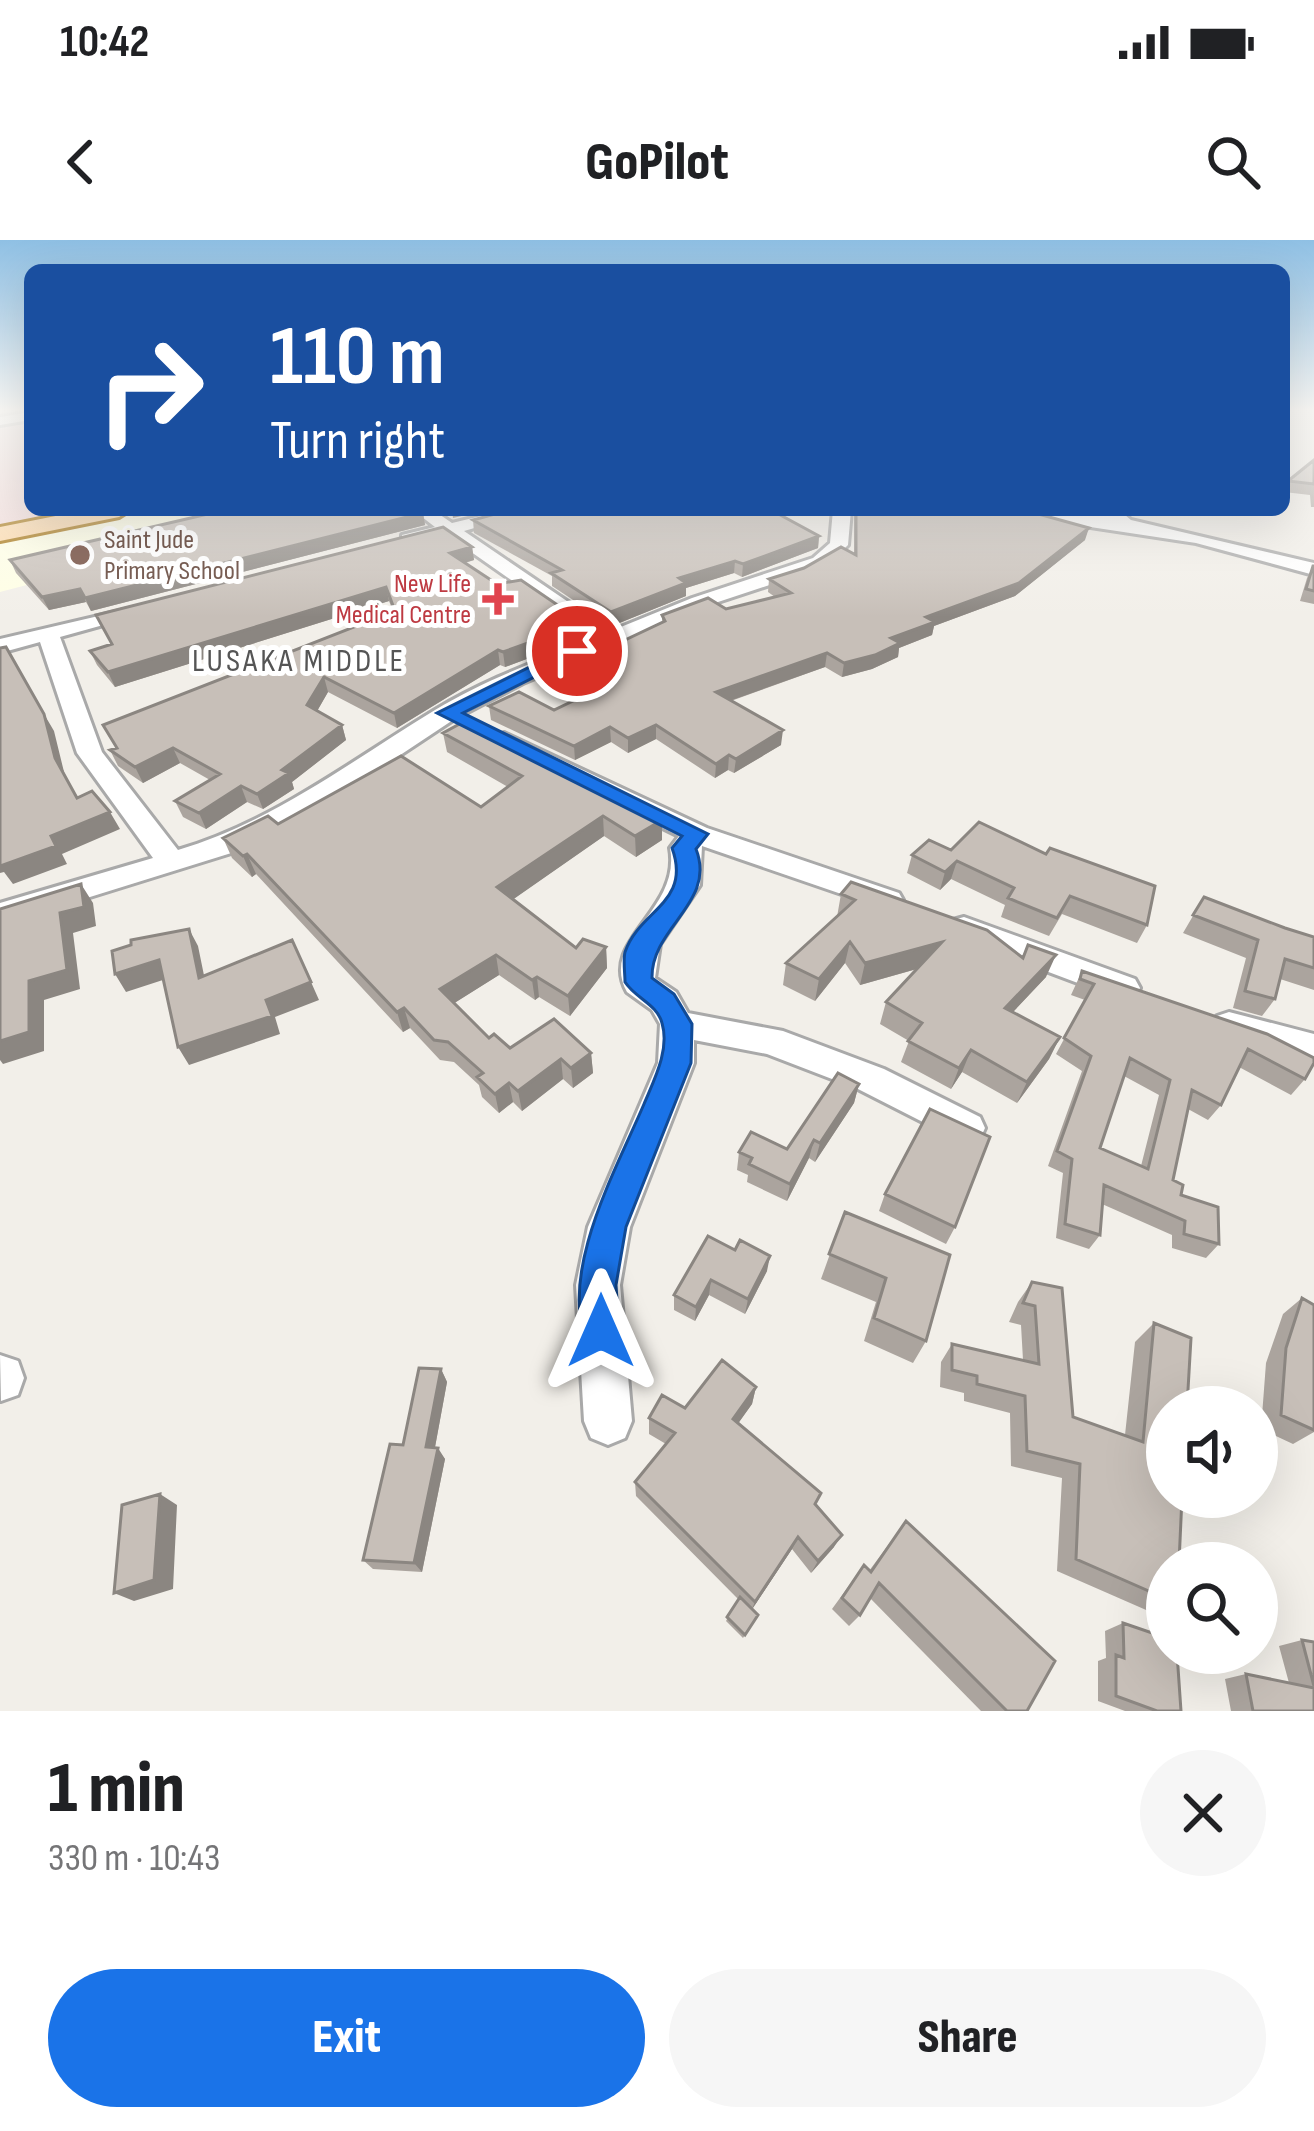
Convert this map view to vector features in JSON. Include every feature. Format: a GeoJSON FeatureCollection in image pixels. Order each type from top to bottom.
{"type":"FeatureCollection","features":[{"type":"Feature","properties":{"kind":"main road"},"geometry":{"type":"LineString","coordinates":[[0,534],[89,516]]}},
{"type":"Feature","properties":{"kind":"street"},"geometry":{"type":"LineString","coordinates":[[431,516],[608,638]]}},
{"type":"Feature","properties":{"kind":"street"},"geometry":{"type":"LineString","coordinates":[[389,544],[503,516]]}},
{"type":"Feature","properties":{"kind":"street"},"geometry":{"type":"LineString","coordinates":[[0,914],[230,844],[285,816],[447,713],[608,638],[820,562],[839,544],[841,516]]}},
{"type":"Feature","properties":{"kind":"street"},"geometry":{"type":"LineString","coordinates":[[1060,516],[1198,538],[1314,569]]}},
{"type":"Feature","properties":{"kind":"street"},"geometry":{"type":"LineString","coordinates":[[1116,516],[1125,524]]}},
{"type":"Feature","properties":{"kind":"street"},"geometry":{"type":"LineString","coordinates":[[0,646],[172,600]]}},
{"type":"Feature","properties":{"kind":"street"},"geometry":{"type":"LineString","coordinates":[[50,636],[90,753],[171,862]]}},
{"type":"Feature","properties":{"kind":"street"},"geometry":{"type":"LineString","coordinates":[[447,713],[697,834],[1156,1000]]}},
{"type":"Feature","properties":{"kind":"street"},"geometry":{"type":"LineString","coordinates":[[608,1421],[598,1285],[609,1227],[626,1175],[676,1063],[677,1024],[664,1001],[639,982],[636,967],[652,929],[688,887],[690,865],[684,848],[697,834]]}},
{"type":"Feature","properties":{"kind":"street"},"geometry":{"type":"LineString","coordinates":[[1194,1013],[1314,1048]]}},
{"type":"Feature","properties":{"kind":"street"},"geometry":{"type":"LineString","coordinates":[[677,1024],[771,1041],[871,1079],[975,1133]]}},
{"type":"Feature","properties":{"kind":"shaded area"},"geometry":{"type":"Polygon","coordinates":[[[0,480],[24,480],[24,516],[61,516],[0,528],[0,480]]]}},
{"type":"Feature","properties":{"kind":"shaded area","name":"Saint Jude Primary School"},"geometry":{"type":"Polygon","coordinates":[[[119,516],[292,516],[0,592],[0,541],[119,516]]]}},
{"type":"Feature","properties":{"kind":"building"},"geometry":{"type":"Polygon","coordinates":[[[199,516],[411,516],[85,598],[80,589],[42,597],[10,560],[199,516]]]}},
{"type":"Feature","properties":{"kind":"building"},"geometry":{"type":"Polygon","coordinates":[[[488,516],[782,516],[819,536],[743,564],[735,561],[679,578],[686,583],[611,612],[551,573],[562,570],[473,520],[488,516]]]}},
{"type":"Feature","properties":{"kind":"building"},"geometry":{"type":"Polygon","coordinates":[[[856,516],[1046,516],[1089,528],[1019,583],[926,617],[935,622],[891,638],[900,643],[875,655],[844,663],[827,653],[716,692],[783,730],[736,759],[729,755],[716,764],[656,725],[628,738],[610,727],[574,746],[489,706],[519,692],[554,710],[604,686],[568,667],[665,621],[662,615],[708,598],[726,609],[791,593],[769,579],[804,568],[841,547],[856,555],[856,516]]]}},
{"type":"Feature","properties":{"kind":"building"},"geometry":{"type":"Polygon","coordinates":[[[443,527],[472,547],[450,553],[497,584],[521,580],[584,623],[498,650],[394,713],[324,677],[307,705],[342,725],[282,770],[289,773],[257,794],[241,786],[199,813],[175,801],[220,774],[173,748],[135,767],[110,750],[117,748],[103,725],[395,611],[386,587],[108,672],[90,651],[112,644],[96,615],[443,527]]]}},
{"type":"Feature","properties":{"kind":"building"},"geometry":{"type":"Polygon","coordinates":[[[1314,566],[1314,591],[1306,589],[1314,566]]]}},
{"type":"Feature","properties":{"kind":"building"},"geometry":{"type":"Polygon","coordinates":[[[6,647],[44,714],[55,758],[77,798],[92,791],[110,812],[51,836],[56,846],[0,866],[0,648],[6,647]]]}},
{"type":"Feature","properties":{"kind":"building"},"geometry":{"type":"Polygon","coordinates":[[[467,720],[543,756],[535,759],[662,820],[635,836],[603,816],[497,887],[576,948],[583,939],[606,947],[568,996],[537,977],[532,980],[496,955],[440,989],[489,1038],[494,1034],[510,1048],[554,1019],[591,1053],[571,1068],[561,1059],[518,1091],[509,1083],[495,1094],[477,1077],[483,1073],[448,1042],[434,1040],[404,1008],[397,1012],[247,854],[243,856],[223,838],[268,816],[278,824],[401,756],[481,807],[522,776],[443,733],[467,720]]]}},
{"type":"Feature","properties":{"kind":"building"},"geometry":{"type":"Polygon","coordinates":[[[979,822],[1046,854],[1050,848],[1155,886],[1147,925],[1070,896],[1057,918],[1008,898],[1014,888],[957,861],[945,872],[912,855],[929,840],[951,850],[979,822]]]}},
{"type":"Feature","properties":{"kind":"building"},"geometry":{"type":"Polygon","coordinates":[[[851,882],[987,930],[1023,958],[1028,945],[1056,955],[1005,1008],[1060,1037],[1027,1082],[971,1050],[959,1068],[908,1041],[922,1023],[886,1002],[942,942],[865,963],[850,942],[819,979],[786,963],[855,900],[841,894],[851,882]]]}},
{"type":"Feature","properties":{"kind":"building"},"geometry":{"type":"Polygon","coordinates":[[[81,884],[84,907],[60,913],[67,970],[29,981],[29,1032],[0,1041],[0,909],[81,884]]]}},
{"type":"Feature","properties":{"kind":"building"},"geometry":{"type":"Polygon","coordinates":[[[1204,897],[1314,937],[1314,968],[1285,959],[1275,999],[1245,991],[1258,940],[1193,915],[1204,897]]]}},
{"type":"Feature","properties":{"kind":"building"},"geometry":{"type":"Polygon","coordinates":[[[189,929],[199,978],[292,940],[311,982],[266,1000],[272,1016],[178,1047],[159,960],[115,974],[112,951],[131,945],[131,940],[189,929]]]}},
{"type":"Feature","properties":{"kind":"building"},"geometry":{"type":"Polygon","coordinates":[[[1082,971],[1267,1034],[1314,1058],[1305,1079],[1248,1049],[1221,1105],[1192,1090],[1173,1180],[1183,1185],[1181,1195],[1218,1207],[1219,1244],[1184,1234],[1185,1221],[1104,1185],[1100,1235],[1065,1224],[1072,1159],[1057,1151],[1091,1056],[1064,1038],[1094,984],[1080,979],[1082,971]],[[1130,1058],[1100,1148],[1148,1169],[1170,1080],[1130,1058]]]}},
{"type":"Feature","properties":{"kind":"building"},"geometry":{"type":"Polygon","coordinates":[[[838,1073],[859,1084],[820,1143],[814,1140],[790,1184],[749,1164],[752,1158],[739,1152],[751,1132],[787,1149],[838,1073]]]}},
{"type":"Feature","properties":{"kind":"building"},"geometry":{"type":"Polygon","coordinates":[[[930,1109],[990,1137],[955,1227],[885,1194],[930,1109]]]}},
{"type":"Feature","properties":{"kind":"building"},"geometry":{"type":"Polygon","coordinates":[[[845,1212],[950,1255],[926,1341],[874,1318],[886,1278],[829,1254],[845,1212]]]}},
{"type":"Feature","properties":{"kind":"building"},"geometry":{"type":"Polygon","coordinates":[[[708,1236],[735,1250],[740,1240],[770,1256],[748,1299],[711,1280],[696,1307],[674,1295],[708,1236]]]}},
{"type":"Feature","properties":{"kind":"building"},"geometry":{"type":"Polygon","coordinates":[[[1032,1282],[1062,1288],[1073,1417],[1143,1442],[1146,1410],[1146,1518],[1181,1518],[1180,1542],[1146,1542],[1146,1590],[1076,1559],[1080,1464],[1027,1451],[1025,1396],[977,1384],[977,1376],[952,1370],[952,1344],[1039,1364],[1035,1306],[1023,1303],[1032,1282]]]}},
{"type":"Feature","properties":{"kind":"building"},"geometry":{"type":"Polygon","coordinates":[[[1302,1298],[1314,1305],[1314,1430],[1281,1415],[1286,1348],[1302,1298]]]}},
{"type":"Feature","properties":{"kind":"building"},"geometry":{"type":"Polygon","coordinates":[[[1154,1323],[1191,1338],[1188,1386],[1148,1386],[1154,1323]]]}},
{"type":"Feature","properties":{"kind":"building"},"geometry":{"type":"Polygon","coordinates":[[[722,1360],[756,1387],[733,1419],[821,1493],[815,1504],[842,1535],[818,1561],[798,1537],[755,1602],[635,1482],[675,1433],[649,1418],[662,1395],[685,1408],[722,1360]]]}},
{"type":"Feature","properties":{"kind":"building"},"geometry":{"type":"Polygon","coordinates":[[[419,1368],[441,1369],[426,1447],[438,1448],[414,1563],[363,1560],[390,1444],[403,1445],[419,1368]]]}},
{"type":"Feature","properties":{"kind":"building"},"geometry":{"type":"Polygon","coordinates":[[[160,1494],[154,1580],[114,1593],[122,1505],[160,1494]]]}},
{"type":"Feature","properties":{"kind":"building"},"geometry":{"type":"Polygon","coordinates":[[[906,1521],[1055,1661],[1027,1711],[1007,1711],[879,1583],[860,1615],[842,1598],[864,1565],[871,1572],[906,1521]]]}},
{"type":"Feature","properties":{"kind":"building"},"geometry":{"type":"Polygon","coordinates":[[[740,1597],[758,1615],[745,1635],[727,1617],[740,1597]]]}},
{"type":"Feature","properties":{"kind":"building"},"geometry":{"type":"Polygon","coordinates":[[[1123,1623],[1146,1631],[1146,1674],[1178,1674],[1181,1711],[1157,1711],[1116,1696],[1116,1655],[1124,1658],[1123,1623]]]}},
{"type":"Feature","properties":{"kind":"building"},"geometry":{"type":"Polygon","coordinates":[[[1302,1640],[1314,1642],[1314,1686],[1302,1640]]]}},
{"type":"Feature","properties":{"kind":"building"},"geometry":{"type":"Polygon","coordinates":[[[1246,1674],[1314,1688],[1314,1711],[1253,1711],[1246,1674]]]}},
{"type":"Feature","properties":{"kind":"place","name":"Saint Jude Primary School"},"geometry":{"type":"Point","coordinates":[80,555]}},
{"type":"Feature","properties":{"kind":"place","name":"New Life Medical Centre"},"geometry":{"type":"Point","coordinates":[498,599]}},
{"type":"Feature","properties":{"kind":"district","name":"LUSAKA MIDDLE"},"geometry":{"type":"Point","coordinates":[299,659]}},
{"type":"Feature","properties":{"kind":"route"},"geometry":{"type":"LineString","coordinates":[[577,651],[447,713],[697,834],[684,848],[690,865],[688,887],[638,953],[639,982],[664,1001],[677,1024],[676,1063],[626,1175],[609,1227],[598,1285],[601,1331]]}}]}
